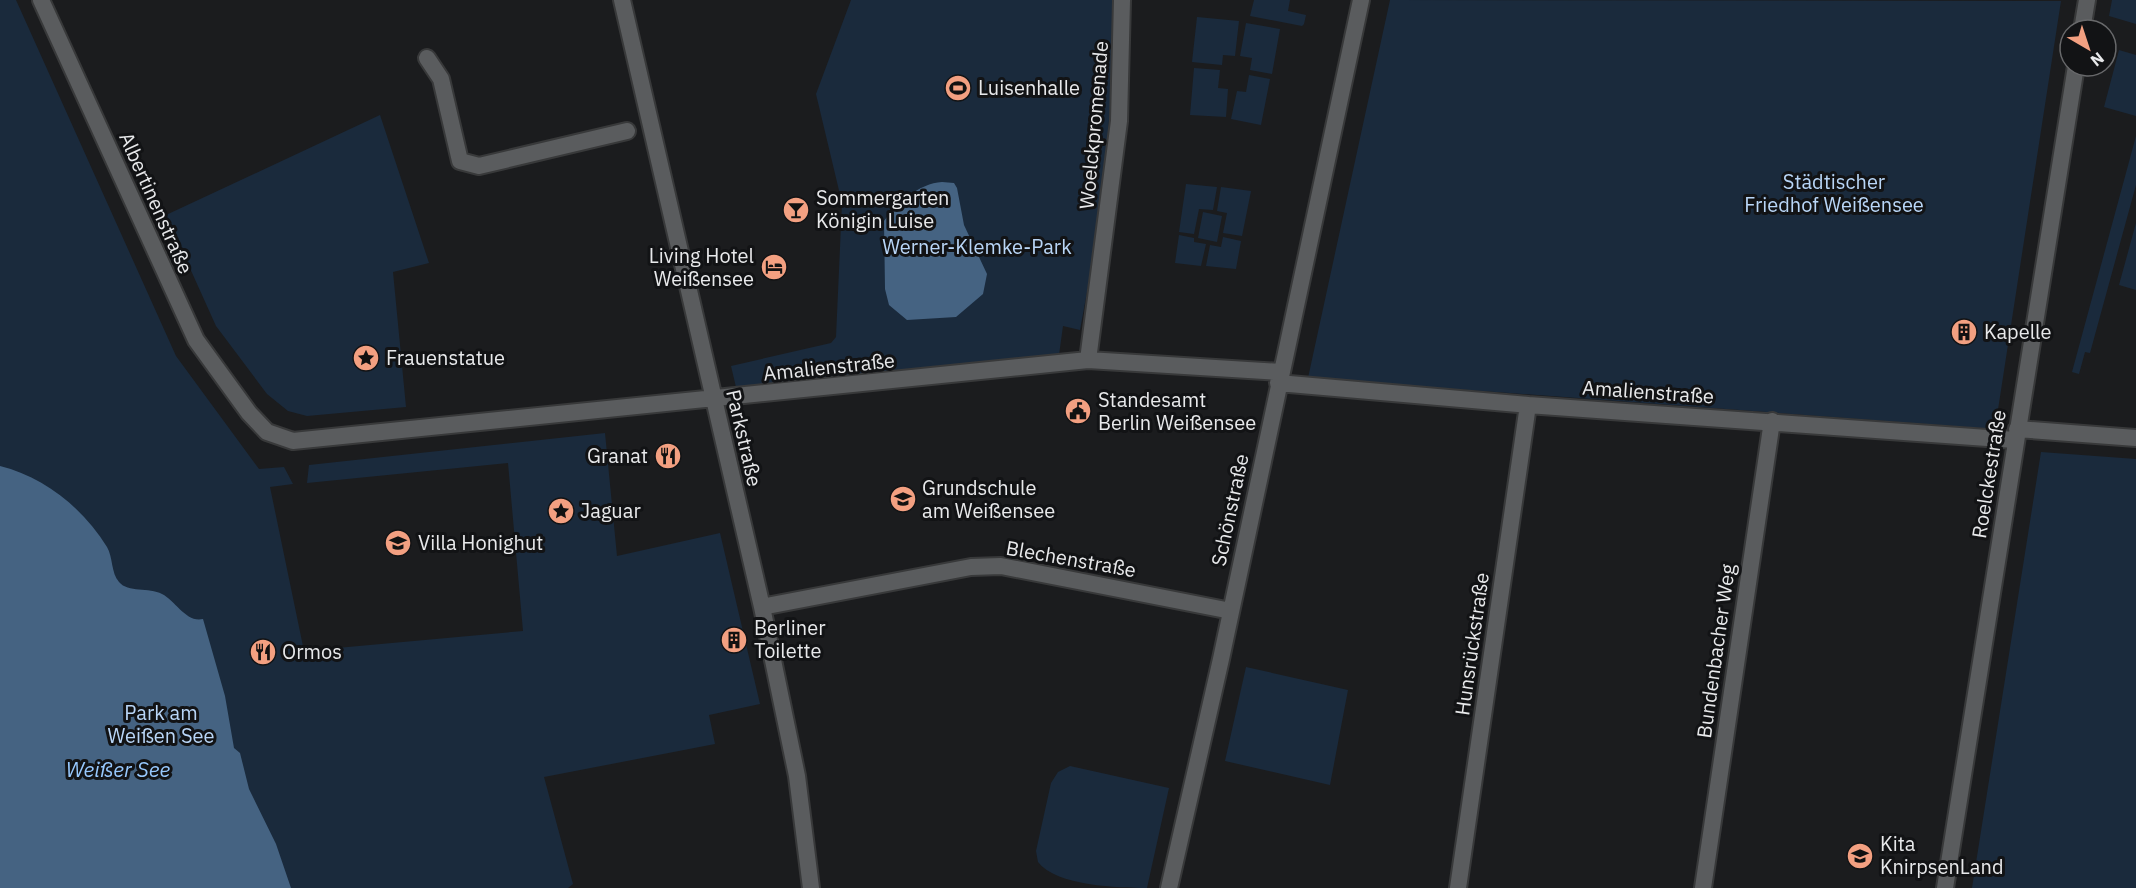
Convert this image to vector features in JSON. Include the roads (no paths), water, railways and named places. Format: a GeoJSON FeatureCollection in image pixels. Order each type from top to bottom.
{"type":"FeatureCollection","features":[{"type":"Feature","properties":{"kind":"street","name":"Albertinenstraße"},"geometry":{"type":"LineString","coordinates":[[42,0],[196,340],[249,413]]}},
{"type":"Feature","properties":{"kind":"street","name":"Parkstraße"},"geometry":{"type":"LineString","coordinates":[[622,0],[762,607],[797,776],[811,888]]}},
{"type":"Feature","properties":{"kind":"street","name":"Woelckpromenade"},"geometry":{"type":"LineString","coordinates":[[1088,360],[1119,121],[1122,0]]}},
{"type":"Feature","properties":{"kind":"street","name":"Schönstraße"},"geometry":{"type":"LineString","coordinates":[[1169,888],[1231,611],[1360,0]]}},
{"type":"Feature","properties":{"kind":"street"},"geometry":{"type":"LineString","coordinates":[[2084,18],[2087,0]]}},
{"type":"Feature","properties":{"kind":"street"},"geometry":{"type":"LineString","coordinates":[[427,58],[441,79],[460,161],[468,165],[479,166],[627,130]]}},
{"type":"Feature","properties":{"kind":"street","name":"Roelckestraße"},"geometry":{"type":"LineString","coordinates":[[1945,888],[2074,78]]}},
{"type":"Feature","properties":{"kind":"street","name":"Amalienstraße"},"geometry":{"type":"LineString","coordinates":[[249,413],[267,432],[293,441],[713,401],[1088,360],[1279,377],[1528,405],[1772,421],[2136,438]]}},
{"type":"Feature","properties":{"kind":"street","name":"Hunsrückstraße"},"geometry":{"type":"LineString","coordinates":[[1458,888],[1528,405]]}},
{"type":"Feature","properties":{"kind":"street","name":"Bundenbacher Weg"},"geometry":{"type":"LineString","coordinates":[[1703,888],[1772,421]]}},
{"type":"Feature","properties":{"kind":"street","name":"Blechenstraße"},"geometry":{"type":"LineString","coordinates":[[762,607],[971,567],[1001,566],[1231,611]]}},
{"type":"Feature","properties":{"kind":"water"},"geometry":{"type":"Polygon","coordinates":[[[942,182],[954,183],[957,188],[964,225],[987,274],[983,294],[956,317],[907,320],[889,305],[885,289],[884,221],[902,201],[917,190],[942,182]]]}},
{"type":"Feature","properties":{"kind":"water","name":"Weißer See"},"geometry":{"type":"Polygon","coordinates":[[[0,466],[47,486],[74,507],[107,547],[119,582],[128,588],[162,594],[186,615],[203,619],[225,696],[234,748],[240,753],[249,789],[276,844],[291,888],[0,888],[0,466]]]}},
{"type":"Feature","properties":{"kind":"place","name":"Luisenhalle"},"geometry":{"type":"Point","coordinates":[958,88]}},
{"type":"Feature","properties":{"kind":"place","name":"Sommergarten Königin Luise"},"geometry":{"type":"Point","coordinates":[796,210]}},
{"type":"Feature","properties":{"kind":"place","name":"Living Hotel Weißensee"},"geometry":{"type":"Point","coordinates":[774,267]}},
{"type":"Feature","properties":{"kind":"place","name":"Kapelle"},"geometry":{"type":"Point","coordinates":[1964,332]}},
{"type":"Feature","properties":{"kind":"place","name":"Frauenstatue"},"geometry":{"type":"Point","coordinates":[366,358]}},
{"type":"Feature","properties":{"kind":"place","name":"Standesamt Berlin Weißensee"},"geometry":{"type":"Point","coordinates":[1078,411]}},
{"type":"Feature","properties":{"kind":"place","name":"Granat"},"geometry":{"type":"Point","coordinates":[668,456]}},
{"type":"Feature","properties":{"kind":"place","name":"Grundschule am Weißensee"},"geometry":{"type":"Point","coordinates":[903,499]}},
{"type":"Feature","properties":{"kind":"place","name":"Jaguar"},"geometry":{"type":"Point","coordinates":[561,511]}},
{"type":"Feature","properties":{"kind":"place","name":"Villa Honighut"},"geometry":{"type":"Point","coordinates":[398,543]}},
{"type":"Feature","properties":{"kind":"place","name":"Berliner Toilette"},"geometry":{"type":"Point","coordinates":[734,640]}},
{"type":"Feature","properties":{"kind":"place","name":"Ormos"},"geometry":{"type":"Point","coordinates":[263,652]}},
{"type":"Feature","properties":{"kind":"place","name":"Kita KnirpsenLand"},"geometry":{"type":"Point","coordinates":[1860,856]}},
{"type":"Feature","properties":{"kind":"park label","name":"Städtischer Friedhof Weißensee"},"geometry":{"type":"Point","coordinates":[1834,194]}},
{"type":"Feature","properties":{"kind":"park label","name":"Werner-Klemke-Park"},"geometry":{"type":"Point","coordinates":[977,247]}},
{"type":"Feature","properties":{"kind":"park label","name":"Park am Weißen See"},"geometry":{"type":"Point","coordinates":[161,724]}}]}
